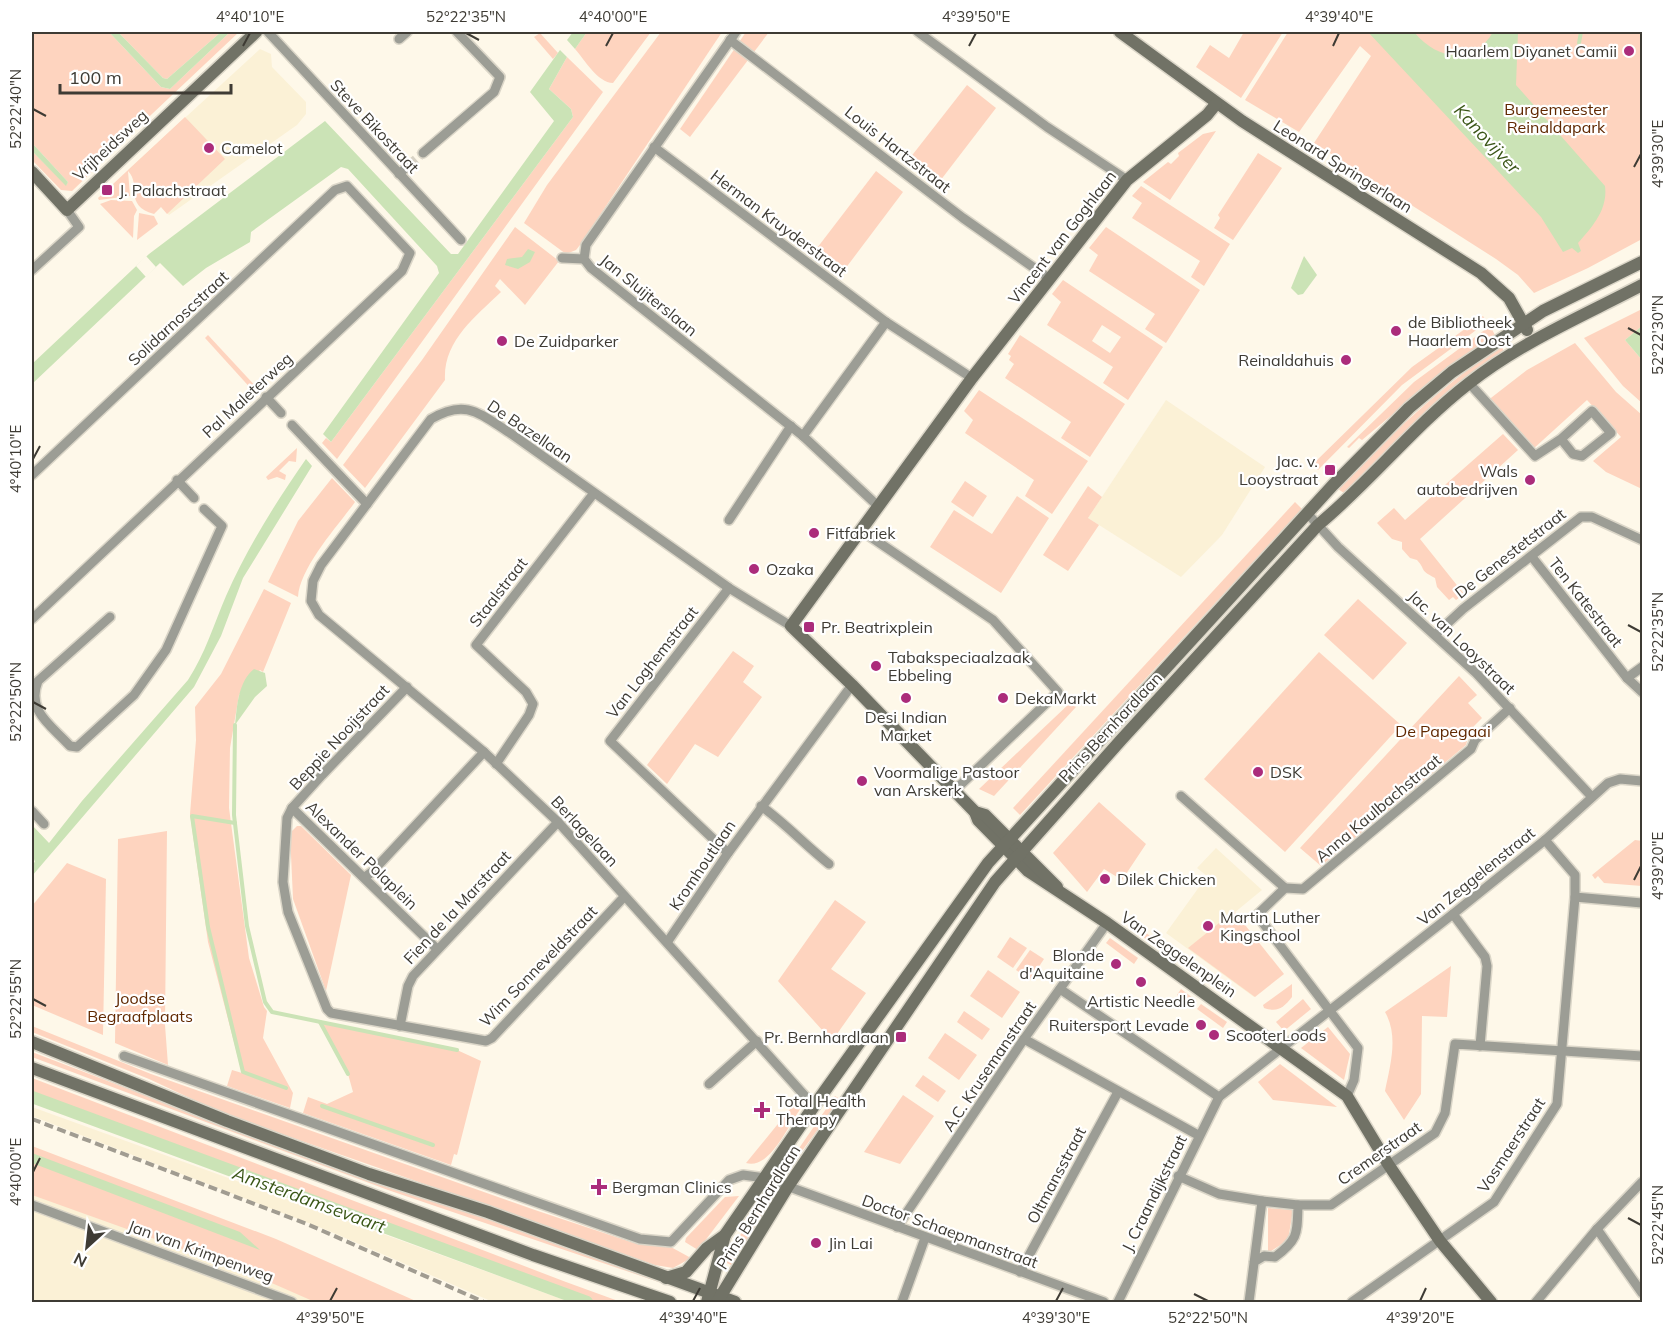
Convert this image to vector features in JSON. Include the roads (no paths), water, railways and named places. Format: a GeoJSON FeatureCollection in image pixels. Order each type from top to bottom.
{"type":"FeatureCollection","features":[{"type":"Feature","properties":{"kind":"main road","name":"Vrijheidsweg"},"geometry":{"type":"LineString","coordinates":[[67,210],[256,32]]}},
{"type":"Feature","properties":{"kind":"main road","name":"Leonard Springerlaan"},"geometry":{"type":"LineString","coordinates":[[1120,32],[1216,104],[1481,273],[1504,293],[1532,340]]}},
{"type":"Feature","properties":{"kind":"main road","name":"Vincent van Goghlaan"},"geometry":{"type":"LineString","coordinates":[[790,626],[862,531],[972,378],[1127,180],[1207,115],[1216,104]]}},
{"type":"Feature","properties":{"kind":"main road"},"geometry":{"type":"LineString","coordinates":[[32,172],[67,210]]}},
{"type":"Feature","properties":{"kind":"main road","name":"Prins Bernhardlaan"},"geometry":{"type":"LineString","coordinates":[[666,1278],[686,1272],[707,1248],[726,1235],[814,1106],[988,863],[1308,513],[1409,408],[1452,372],[1544,311],[1642,262]]}},
{"type":"Feature","properties":{"kind":"main road","name":"Prins Bernhardlaan"},"geometry":{"type":"LineString","coordinates":[[713,1299],[995,882],[1318,525],[1342,505],[1413,432],[1469,383],[1532,340],[1642,285]]}},
{"type":"Feature","properties":{"kind":"main road"},"geometry":{"type":"LineString","coordinates":[[790,626],[852,685],[975,812],[978,820],[988,831],[1007,844]]}},
{"type":"Feature","properties":{"kind":"main road"},"geometry":{"type":"LineString","coordinates":[[975,812],[985,815],[1007,844]]}},
{"type":"Feature","properties":{"kind":"main road","name":"Van Zeggelenplein"},"geometry":{"type":"LineString","coordinates":[[1007,844],[1057,887],[1347,1096]]}},
{"type":"Feature","properties":{"kind":"main road"},"geometry":{"type":"LineString","coordinates":[[32,1042],[227,1121],[666,1278],[713,1299],[735,1302]]}},
{"type":"Feature","properties":{"kind":"main road"},"geometry":{"type":"LineString","coordinates":[[32,1068],[533,1256],[670,1302]]}},
{"type":"Feature","properties":{"kind":"main road"},"geometry":{"type":"LineString","coordinates":[[1347,1096],[1388,1164],[1440,1241],[1491,1302]]}},
{"type":"Feature","properties":{"kind":"main road","name":"Prins Bernhardlaan"},"geometry":{"type":"LineString","coordinates":[[713,1299],[726,1235]]}},
{"type":"Feature","properties":{"kind":"street","name":"Steve Bikostraat"},"geometry":{"type":"LineString","coordinates":[[268,32],[461,240]]}},
{"type":"Feature","properties":{"kind":"street"},"geometry":{"type":"LineString","coordinates":[[399,39],[407,32]]}},
{"type":"Feature","properties":{"kind":"street"},"geometry":{"type":"LineString","coordinates":[[423,153],[494,92],[500,77],[458,32]]}},
{"type":"Feature","properties":{"kind":"street","name":"Jan Sluijterslaan"},"geometry":{"type":"LineString","coordinates":[[736,32],[586,245],[584,259],[591,268],[803,436],[879,507]]}},
{"type":"Feature","properties":{"kind":"street"},"geometry":{"type":"LineString","coordinates":[[918,32],[1054,131],[1127,180]]}},
{"type":"Feature","properties":{"kind":"street","name":"Louis Hartzstraat"},"geometry":{"type":"LineString","coordinates":[[730,40],[963,219],[1050,279]]}},
{"type":"Feature","properties":{"kind":"street","name":"Herman Kruyderstraat"},"geometry":{"type":"LineString","coordinates":[[654,147],[886,322]]}},
{"type":"Feature","properties":{"kind":"street"},"geometry":{"type":"LineString","coordinates":[[399,174],[409,165]]}},
{"type":"Feature","properties":{"kind":"street","name":"Pal Maleterweg"},"geometry":{"type":"LineString","coordinates":[[32,619],[408,263],[410,253],[347,186]]}},
{"type":"Feature","properties":{"kind":"street","name":"Solidarnoscstraat"},"geometry":{"type":"LineString","coordinates":[[32,475],[335,190],[347,186]]}},
{"type":"Feature","properties":{"kind":"street"},"geometry":{"type":"LineString","coordinates":[[32,270],[79,227],[67,210]]}},
{"type":"Feature","properties":{"kind":"street"},"geometry":{"type":"LineString","coordinates":[[562,258],[584,259]]}},
{"type":"Feature","properties":{"kind":"street"},"geometry":{"type":"LineString","coordinates":[[803,436],[886,322],[972,378]]}},
{"type":"Feature","properties":{"kind":"street"},"geometry":{"type":"LineString","coordinates":[[1469,383],[1535,456],[1561,440],[1592,411],[1611,433],[1582,456],[1574,454],[1561,440]]}},
{"type":"Feature","properties":{"kind":"street"},"geometry":{"type":"LineString","coordinates":[[266,398],[281,413]]}},
{"type":"Feature","properties":{"kind":"street","name":"De Bazellaan"},"geometry":{"type":"LineString","coordinates":[[312,601],[313,581],[321,565],[431,419],[446,410],[462,408],[474,411],[510,433],[729,588],[790,626]]}},
{"type":"Feature","properties":{"kind":"street"},"geometry":{"type":"LineString","coordinates":[[292,424],[367,504]]}},
{"type":"Feature","properties":{"kind":"street"},"geometry":{"type":"LineString","coordinates":[[729,520],[791,426]]}},
{"type":"Feature","properties":{"kind":"street"},"geometry":{"type":"LineString","coordinates":[[177,480],[194,498]]}},
{"type":"Feature","properties":{"kind":"street","name":"Staalstraat"},"geometry":{"type":"LineString","coordinates":[[496,764],[534,704],[526,692],[476,645],[594,493]]}},
{"type":"Feature","properties":{"kind":"street"},"geometry":{"type":"LineString","coordinates":[[110,617],[38,681],[33,693],[36,709],[70,746],[78,747],[134,695],[166,650],[222,526],[204,508]]}},
{"type":"Feature","properties":{"kind":"street","name":"Jac. van Looystraat"},"geometry":{"type":"LineString","coordinates":[[1308,513],[1338,547],[1436,634],[1510,708],[1592,797]]}},
{"type":"Feature","properties":{"kind":"street","name":"De Genestetstraat"},"geometry":{"type":"LineString","coordinates":[[1436,634],[1463,609],[1581,517],[1592,518],[1642,540]]}},
{"type":"Feature","properties":{"kind":"street"},"geometry":{"type":"LineString","coordinates":[[862,531],[993,620],[1058,692],[954,791]]}},
{"type":"Feature","properties":{"kind":"street","name":"Ten Katestraat"},"geometry":{"type":"LineString","coordinates":[[1532,557],[1627,678],[1642,692]]}},
{"type":"Feature","properties":{"kind":"street","name":"Van Loghemstraat"},"geometry":{"type":"LineString","coordinates":[[728,853],[610,741],[729,588]]}},
{"type":"Feature","properties":{"kind":"street","name":"Berlagelaan"},"geometry":{"type":"LineString","coordinates":[[312,601],[319,615],[484,752],[558,822],[624,897],[668,941],[814,1106]]}},
{"type":"Feature","properties":{"kind":"street"},"geometry":{"type":"LineString","coordinates":[[1627,678],[1642,667]]}},
{"type":"Feature","properties":{"kind":"street"},"geometry":{"type":"LineString","coordinates":[[32,672],[38,681]]}},
{"type":"Feature","properties":{"kind":"street","name":"Kromhoutlaan"},"geometry":{"type":"LineString","coordinates":[[668,941],[761,806],[852,685]]}},
{"type":"Feature","properties":{"kind":"street","name":"Beppie Nooijstraat"},"geometry":{"type":"LineString","coordinates":[[292,808],[407,687]]}},
{"type":"Feature","properties":{"kind":"street","name":"Anna Kaulbachstraat"},"geometry":{"type":"LineString","coordinates":[[1285,888],[1303,889],[1471,749],[1474,740],[1510,708]]}},
{"type":"Feature","properties":{"kind":"street"},"geometry":{"type":"LineString","coordinates":[[365,877],[484,752]]}},
{"type":"Feature","properties":{"kind":"street","name":"Van Zeggelenstraat"},"geometry":{"type":"LineString","coordinates":[[1331,1009],[1545,840],[1608,783],[1620,779],[1642,781]]}},
{"type":"Feature","properties":{"kind":"street"},"geometry":{"type":"LineString","coordinates":[[1181,796],[1285,888],[1257,915],[1331,1009],[1358,1048],[1354,1080],[1347,1096]]}},
{"type":"Feature","properties":{"kind":"street"},"geometry":{"type":"LineString","coordinates":[[761,806],[788,825],[796,838],[829,864]]}},
{"type":"Feature","properties":{"kind":"street","name":"Alexander Polaplein"},"geometry":{"type":"LineString","coordinates":[[292,808],[437,949]]}},
{"type":"Feature","properties":{"kind":"street","name":"Wim Sonneveldstraat"},"geometry":{"type":"LineString","coordinates":[[292,808],[287,818],[283,882],[288,912],[327,1009],[332,1013],[477,1041],[492,1038],[624,897]]}},
{"type":"Feature","properties":{"kind":"street"},"geometry":{"type":"LineString","coordinates":[[32,811],[44,824]]}},
{"type":"Feature","properties":{"kind":"street","name":"Fien de la Marstraat"},"geometry":{"type":"LineString","coordinates":[[400,1026],[410,981],[437,949],[558,822]]}},
{"type":"Feature","properties":{"kind":"street","name":"Vosmaerstraat"},"geometry":{"type":"LineString","coordinates":[[1352,1302],[1494,1202],[1557,1104],[1575,875],[1545,840]]}},
{"type":"Feature","properties":{"kind":"street"},"geometry":{"type":"LineString","coordinates":[[1575,897],[1642,903]]}},
{"type":"Feature","properties":{"kind":"street"},"geometry":{"type":"LineString","coordinates":[[1453,914],[1485,957],[1487,966],[1480,1046],[1642,1056]]}},
{"type":"Feature","properties":{"kind":"street","name":"A.C. Krusemanstraat"},"geometry":{"type":"LineString","coordinates":[[897,1227],[1024,1039],[1107,923]]}},
{"type":"Feature","properties":{"kind":"street"},"geometry":{"type":"LineString","coordinates":[[1060,989],[1219,1097],[1331,1009]]}},
{"type":"Feature","properties":{"kind":"street"},"geometry":{"type":"LineString","coordinates":[[1024,1039],[1198,1135]]}},
{"type":"Feature","properties":{"kind":"street"},"geometry":{"type":"LineString","coordinates":[[709,1084],[757,1041]]}},
{"type":"Feature","properties":{"kind":"street","name":"Cremerstraat"},"geometry":{"type":"LineString","coordinates":[[1262,1201],[1298,1205],[1331,1205],[1435,1133],[1445,1113],[1455,1044],[1480,1046]]}},
{"type":"Feature","properties":{"kind":"street"},"geometry":{"type":"LineString","coordinates":[[124,1056],[640,1239],[671,1242],[729,1180],[743,1175],[765,1178]]}},
{"type":"Feature","properties":{"kind":"street","name":"Oltmansstraat"},"geometry":{"type":"LineString","coordinates":[[1020,1272],[1118,1092]]}},
{"type":"Feature","properties":{"kind":"street","name":"J. Craandijkstraat"},"geometry":{"type":"LineString","coordinates":[[1118,1302],[1198,1135],[1219,1097]]}},
{"type":"Feature","properties":{"kind":"street"},"geometry":{"type":"LineString","coordinates":[[1178,1176],[1219,1194],[1262,1201],[1249,1302]]}},
{"type":"Feature","properties":{"kind":"street","name":"Doctor Schaepmanstraat"},"geometry":{"type":"LineString","coordinates":[[765,1178],[925,1239],[1104,1302]]}},
{"type":"Feature","properties":{"kind":"street"},"geometry":{"type":"LineString","coordinates":[[1536,1302],[1596,1229],[1642,1182]]}},
{"type":"Feature","properties":{"kind":"street","name":"Jan van Krimpenweg"},"geometry":{"type":"LineString","coordinates":[[32,1204],[292,1302]]}},
{"type":"Feature","properties":{"kind":"street"},"geometry":{"type":"LineString","coordinates":[[1254,1262],[1264,1256],[1275,1257],[1292,1244],[1296,1236],[1298,1205]]}},
{"type":"Feature","properties":{"kind":"street"},"geometry":{"type":"LineString","coordinates":[[1596,1229],[1642,1293]]}},
{"type":"Feature","properties":{"kind":"street"},"geometry":{"type":"LineString","coordinates":[[902,1302],[925,1239]]}},
{"type":"Feature","properties":{"kind":"street"},"geometry":{"type":"LineString","coordinates":[[263,1302],[266,1291]]}},
{"type":"Feature","properties":{"kind":"water"},"geometry":{"type":"Polygon","coordinates":[[[109,32],[118,32],[163,78],[167,79],[221,32],[230,32],[170,89],[161,87],[109,32]]]}},
{"type":"Feature","properties":{"kind":"water"},"geometry":{"type":"Polygon","coordinates":[[[573,32],[587,32],[575,49],[567,40],[573,32]]]}},
{"type":"Feature","properties":{"kind":"water","name":"Kanovijver"},"geometry":{"type":"Polygon","coordinates":[[[1368,32],[1414,32],[1433,49],[1455,55],[1475,50],[1485,43],[1493,32],[1518,32],[1516,85],[1605,186],[1602,210],[1578,243],[1581,251],[1578,253],[1572,248],[1563,252],[1541,217],[1368,32]]]}},
{"type":"Feature","properties":{"kind":"water"},"geometry":{"type":"Polygon","coordinates":[[[560,50],[567,57],[549,89],[571,109],[573,117],[331,442],[323,434],[439,273],[437,266],[348,169],[341,167],[251,232],[250,242],[206,268],[183,286],[160,263],[32,384],[32,364],[149,254],[325,121],[451,254],[458,254],[554,121],[530,92],[560,50]]]}},
{"type":"Feature","properties":{"kind":"water"},"geometry":{"type":"Polygon","coordinates":[[[32,143],[68,182],[66,186],[32,151],[32,143]]]}},
{"type":"Feature","properties":{"kind":"water"},"geometry":{"type":"Polygon","coordinates":[[[528,249],[535,252],[530,262],[518,269],[505,265],[507,259],[522,257],[528,249]]]}},
{"type":"Feature","properties":{"kind":"water"},"geometry":{"type":"Polygon","coordinates":[[[1304,256],[1317,275],[1303,294],[1298,295],[1291,288],[1304,256]]]}},
{"type":"Feature","properties":{"kind":"water"},"geometry":{"type":"Polygon","coordinates":[[[1642,326],[1642,360],[1625,340],[1642,326]]]}},
{"type":"Feature","properties":{"kind":"water"},"geometry":{"type":"Polygon","coordinates":[[[306,459],[312,466],[243,578],[221,636],[194,687],[32,876],[32,864],[35,862],[32,853],[32,825],[49,843],[82,801],[188,680],[243,560],[306,459]]]}},
{"type":"Feature","properties":{"kind":"water"},"geometry":{"type":"Polygon","coordinates":[[[254,669],[265,673],[267,686],[255,697],[235,725],[241,687],[254,669]]]}},
{"type":"Feature","properties":{"kind":"water"},"geometry":{"type":"Polygon","coordinates":[[[32,1153],[240,1232],[260,1250],[32,1163],[32,1153]]]}},
{"type":"Feature","properties":{"kind":"waterway"},"geometry":{"type":"LineString","coordinates":[[1579,43],[1581,32]]}},
{"type":"Feature","properties":{"kind":"waterway"},"geometry":{"type":"LineString","coordinates":[[235,725],[234,815],[247,926],[265,1002],[272,1012],[457,1050]]}},
{"type":"Feature","properties":{"kind":"waterway"},"geometry":{"type":"LineString","coordinates":[[235,823],[192,816],[208,927],[243,1072],[286,1088]]}},
{"type":"Feature","properties":{"kind":"waterway"},"geometry":{"type":"LineString","coordinates":[[320,1022],[348,1074]]}},
{"type":"Feature","properties":{"kind":"waterway","name":"Amsterdamsevaart"},"geometry":{"type":"LineString","coordinates":[[32,1097],[587,1302]]}},
{"type":"Feature","properties":{"kind":"waterway"},"geometry":{"type":"LineString","coordinates":[[322,1106],[433,1145]]}},
{"type":"Feature","properties":{"kind":"tunnel"},"geometry":{"type":"LineString","coordinates":[[409,165],[423,153]]}},
{"type":"Feature","properties":{"kind":"railway"},"geometry":{"type":"LineString","coordinates":[[32,1119],[307,1224],[484,1302]]}},
{"type":"Feature","properties":{"kind":"place","name":"Haarlem Diyanet Camii"},"geometry":{"type":"Point","coordinates":[1629,51]}},
{"type":"Feature","properties":{"kind":"place","name":"Camelot"},"geometry":{"type":"Point","coordinates":[209,148]}},
{"type":"Feature","properties":{"kind":"place","name":"J. Palachstraat"},"geometry":{"type":"Point","coordinates":[107,190]}},
{"type":"Feature","properties":{"kind":"place","name":"de Bibliotheek Haarlem Oost"},"geometry":{"type":"Point","coordinates":[1396,331]}},
{"type":"Feature","properties":{"kind":"place","name":"De Zuidparker"},"geometry":{"type":"Point","coordinates":[502,341]}},
{"type":"Feature","properties":{"kind":"place","name":"Reinaldahuis"},"geometry":{"type":"Point","coordinates":[1346,360]}},
{"type":"Feature","properties":{"kind":"place","name":"Jac. v. Looystraat"},"geometry":{"type":"Point","coordinates":[1330,470]}},
{"type":"Feature","properties":{"kind":"place","name":"Wals autobedrijven"},"geometry":{"type":"Point","coordinates":[1530,480]}},
{"type":"Feature","properties":{"kind":"place","name":"Fitfabriek"},"geometry":{"type":"Point","coordinates":[814,533]}},
{"type":"Feature","properties":{"kind":"place","name":"Ozaka"},"geometry":{"type":"Point","coordinates":[754,569]}},
{"type":"Feature","properties":{"kind":"place","name":"Pr. Beatrixplein"},"geometry":{"type":"Point","coordinates":[809,627]}},
{"type":"Feature","properties":{"kind":"place","name":"Tabakspeciaalzaak Ebbeling"},"geometry":{"type":"Point","coordinates":[876,666]}},
{"type":"Feature","properties":{"kind":"place","name":"Desi Indian Market"},"geometry":{"type":"Point","coordinates":[906,698]}},
{"type":"Feature","properties":{"kind":"place","name":"DekaMarkt"},"geometry":{"type":"Point","coordinates":[1003,698]}},
{"type":"Feature","properties":{"kind":"place","name":"DSK"},"geometry":{"type":"Point","coordinates":[1258,772]}},
{"type":"Feature","properties":{"kind":"place","name":"Voormalige Pastoor van Arskerk"},"geometry":{"type":"Point","coordinates":[862,781]}},
{"type":"Feature","properties":{"kind":"place","name":"Dilek Chicken"},"geometry":{"type":"Point","coordinates":[1105,879]}},
{"type":"Feature","properties":{"kind":"place","name":"Martin Luther Kingschool"},"geometry":{"type":"Point","coordinates":[1208,926]}},
{"type":"Feature","properties":{"kind":"place","name":"Blonde d'Aquitaine"},"geometry":{"type":"Point","coordinates":[1116,964]}},
{"type":"Feature","properties":{"kind":"place","name":"Artistic Needle"},"geometry":{"type":"Point","coordinates":[1141,982]}},
{"type":"Feature","properties":{"kind":"place","name":"Ruitersport Levade"},"geometry":{"type":"Point","coordinates":[1201,1025]}},
{"type":"Feature","properties":{"kind":"place","name":"ScooterLoods"},"geometry":{"type":"Point","coordinates":[1214,1035]}},
{"type":"Feature","properties":{"kind":"place","name":"Pr. Bernhardlaan"},"geometry":{"type":"Point","coordinates":[901,1037]}},
{"type":"Feature","properties":{"kind":"place","name":"Total Health Therapy"},"geometry":{"type":"Point","coordinates":[762,1110]}},
{"type":"Feature","properties":{"kind":"place","name":"Bergman Clinics"},"geometry":{"type":"Point","coordinates":[599,1187]}},
{"type":"Feature","properties":{"kind":"place","name":"Jin Lai"},"geometry":{"type":"Point","coordinates":[816,1243]}},
{"type":"Feature","properties":{"kind":"park label","name":"Burgemeester Reinaldapark"},"geometry":{"type":"Point","coordinates":[1556,118]}},
{"type":"Feature","properties":{"kind":"park label","name":"De Papegaai"},"geometry":{"type":"Point","coordinates":[1443,731]}},
{"type":"Feature","properties":{"kind":"park label","name":"Joodse Begraafplaats"},"geometry":{"type":"Point","coordinates":[140,1007]}}]}
